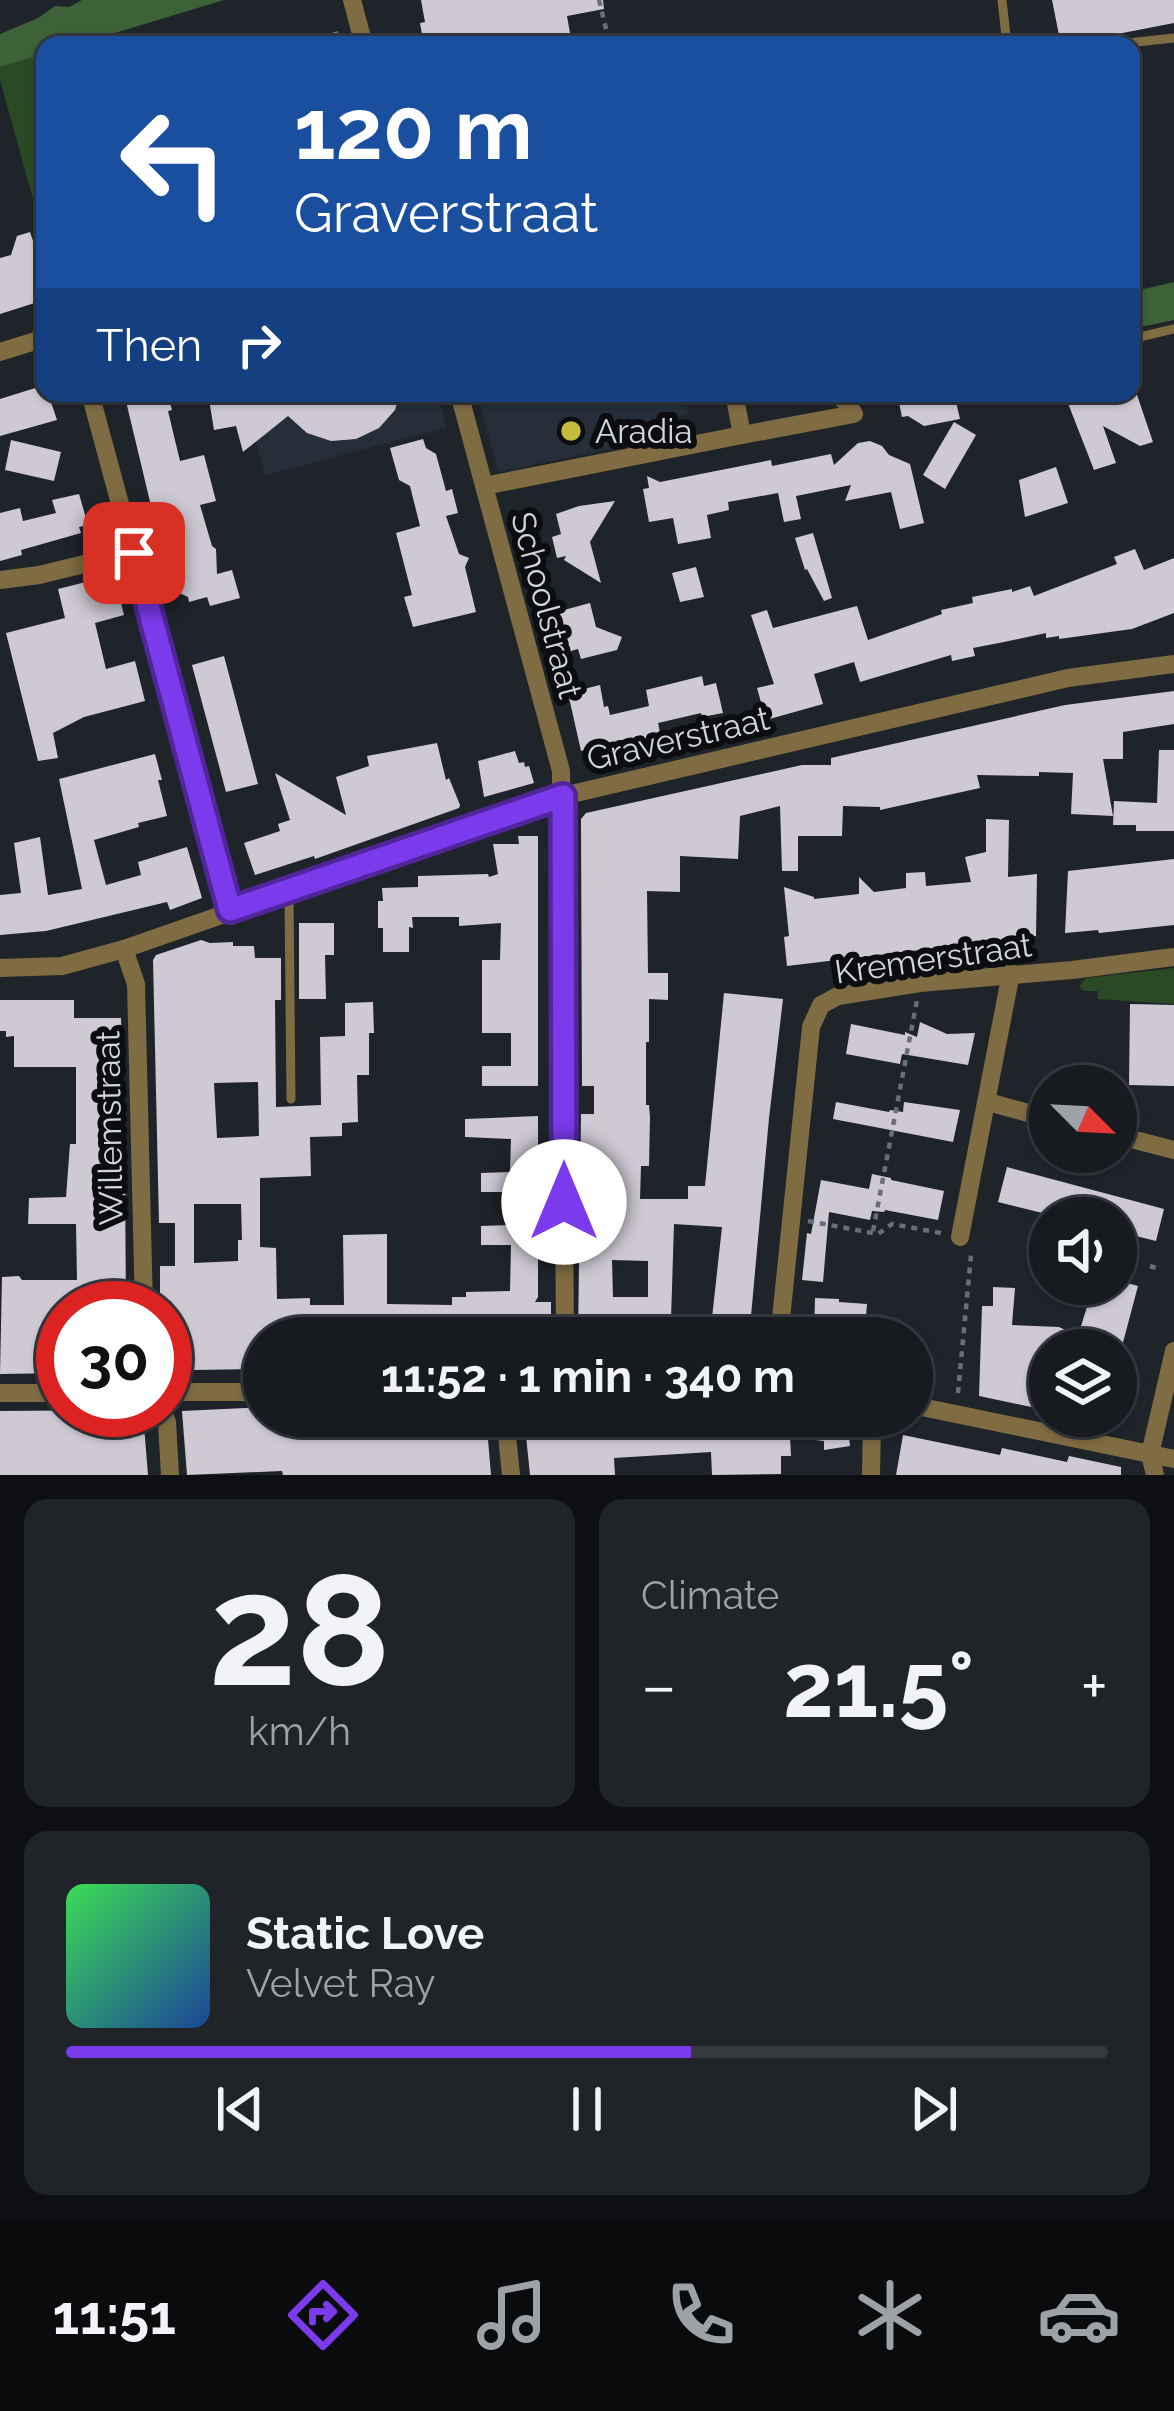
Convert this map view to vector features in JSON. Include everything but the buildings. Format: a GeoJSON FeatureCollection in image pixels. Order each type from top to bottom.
{"type":"FeatureCollection","features":[{"type":"Feature","properties":{"kind":"street"},"geometry":{"type":"LineString","coordinates":[[352,0],[362,36]]}},
{"type":"Feature","properties":{"kind":"street"},"geometry":{"type":"LineString","coordinates":[[0,352],[36,341]]}},
{"type":"Feature","properties":{"kind":"street"},"geometry":{"type":"LineString","coordinates":[[92,402],[230,910]]}},
{"type":"Feature","properties":{"kind":"street","name":"Schoolstraat"},"geometry":{"type":"LineString","coordinates":[[461,402],[561,771],[565,1317]]}},
{"type":"Feature","properties":{"kind":"street"},"geometry":{"type":"LineString","coordinates":[[736,402],[742,435]]}},
{"type":"Feature","properties":{"kind":"street"},"geometry":{"type":"LineString","coordinates":[[484,486],[854,414],[847,402]]}},
{"type":"Feature","properties":{"kind":"street"},"geometry":{"type":"LineString","coordinates":[[0,580],[134,553]]}},
{"type":"Feature","properties":{"kind":"street","name":"Graverstraat"},"geometry":{"type":"LineString","coordinates":[[0,968],[62,966],[124,949],[563,796],[1068,678],[1174,664]]}},
{"type":"Feature","properties":{"kind":"street","name":"Willemstraat"},"geometry":{"type":"LineString","coordinates":[[124,949],[136,984],[143,1281]]}},
{"type":"Feature","properties":{"kind":"street","name":"Kremerstraat"},"geometry":{"type":"LineString","coordinates":[[781,1317],[811,1027],[821,1005],[838,996],[920,983],[1174,957]]}},
{"type":"Feature","properties":{"kind":"street"},"geometry":{"type":"LineString","coordinates":[[960,1237],[1011,974]]}},
{"type":"Feature","properties":{"kind":"street"},"geometry":{"type":"LineString","coordinates":[[988,1102],[1029,1113]]}},
{"type":"Feature","properties":{"kind":"street"},"geometry":{"type":"LineString","coordinates":[[1137,1141],[1174,1150]]}},
{"type":"Feature","properties":{"kind":"street"},"geometry":{"type":"LineString","coordinates":[[1155,1475],[1150,1454],[1174,1351]]}},
{"type":"Feature","properties":{"kind":"street"},"geometry":{"type":"LineString","coordinates":[[192,1392],[243,1392]]}},
{"type":"Feature","properties":{"kind":"street"},"geometry":{"type":"LineString","coordinates":[[0,1394],[36,1393]]}},
{"type":"Feature","properties":{"kind":"street"},"geometry":{"type":"LineString","coordinates":[[933,1409],[1174,1459]]}},
{"type":"Feature","properties":{"kind":"street"},"geometry":{"type":"LineString","coordinates":[[167,1437],[170,1475]]}},
{"type":"Feature","properties":{"kind":"street"},"geometry":{"type":"LineString","coordinates":[[507,1437],[511,1475]]}},
{"type":"Feature","properties":{"kind":"street"},"geometry":{"type":"LineString","coordinates":[[871,1475],[872,1437]]}},
{"type":"Feature","properties":{"kind":"lane"},"geometry":{"type":"LineString","coordinates":[[1002,0],[1006,36]]}},
{"type":"Feature","properties":{"kind":"lane"},"geometry":{"type":"LineString","coordinates":[[1140,42],[1174,38]]}},
{"type":"Feature","properties":{"kind":"lane"},"geometry":{"type":"LineString","coordinates":[[1140,336],[1174,328]]}},
{"type":"Feature","properties":{"kind":"lane"},"geometry":{"type":"LineString","coordinates":[[289,890],[291,1099]]}},
{"type":"Feature","properties":{"kind":"path"},"geometry":{"type":"LineString","coordinates":[[599,0],[608,36]]}},
{"type":"Feature","properties":{"kind":"path"},"geometry":{"type":"LineString","coordinates":[[872,1233],[920,983]]}},
{"type":"Feature","properties":{"kind":"path"},"geometry":{"type":"LineString","coordinates":[[790,1218],[878,1234],[892,1224],[960,1237],[972,1251],[956,1414]]}},
{"type":"Feature","properties":{"kind":"shaded area"},"geometry":{"type":"Polygon","coordinates":[[[247,402],[440,402],[446,428],[265,475],[247,402]]]}},
{"type":"Feature","properties":{"kind":"shaded area","name":"Aradia"},"geometry":{"type":"Polygon","coordinates":[[[479,402],[686,402],[689,414],[654,423],[655,440],[498,472],[479,402]]]}},
{"type":"Feature","properties":{"kind":"green space"},"geometry":{"type":"Polygon","coordinates":[[[82,0],[224,0],[105,36],[36,36],[36,57],[0,67],[0,34],[55,6],[69,7],[82,0]]]}},
{"type":"Feature","properties":{"kind":"green space"},"geometry":{"type":"Polygon","coordinates":[[[36,60],[36,210],[0,80],[0,67],[36,60]]]}},
{"type":"Feature","properties":{"kind":"green space"},"geometry":{"type":"Polygon","coordinates":[[[1174,282],[1174,320],[1140,327],[1140,290],[1174,282]]]}},
{"type":"Feature","properties":{"kind":"green space"},"geometry":{"type":"Polygon","coordinates":[[[1174,968],[1174,1004],[1098,999],[1098,991],[1079,986],[1086,978],[1174,968]]]}},
{"type":"Feature","properties":{"kind":"place","name":"Aradia"},"geometry":{"type":"Point","coordinates":[571,431]}},
{"type":"Feature","properties":{"kind":"route"},"geometry":{"type":"LineString","coordinates":[[134,553],[230,910],[563,796],[564,1202]]}}]}
